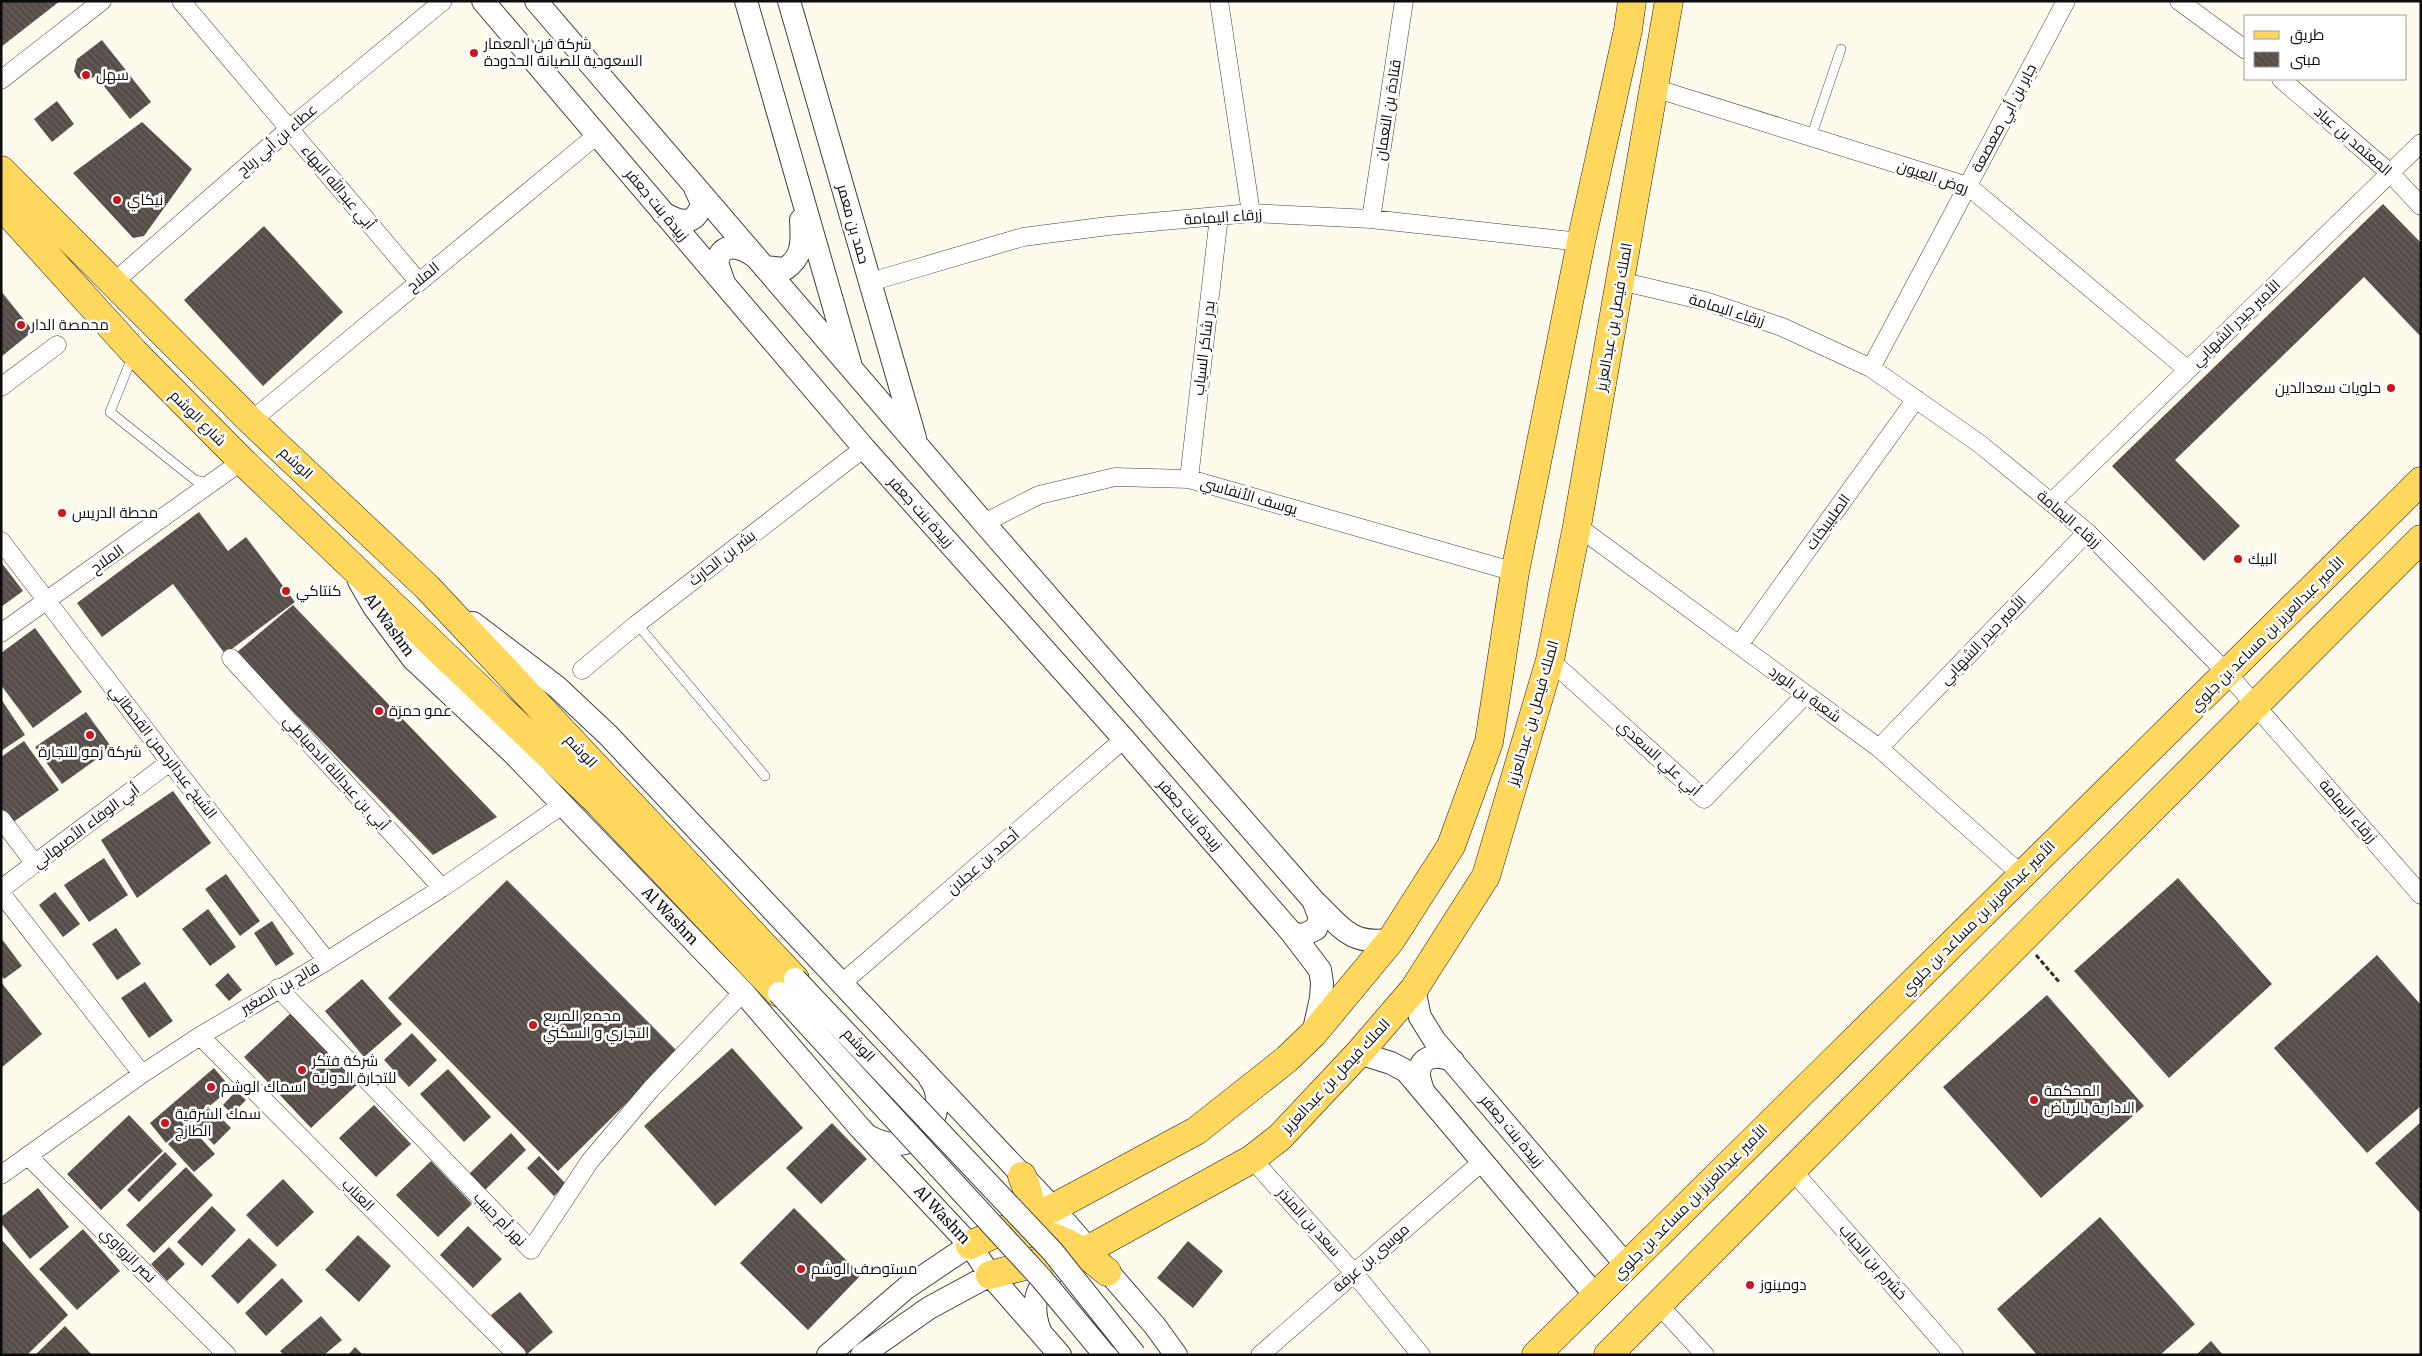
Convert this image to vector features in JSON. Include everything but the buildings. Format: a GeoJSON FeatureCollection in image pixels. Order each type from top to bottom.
{"type":"FeatureCollection","features":[{"type":"Feature","properties":{"kind":"main road"},"geometry":{"type":"LineString","coordinates":[[970,1245],[1038,1219],[1196,1131],[1287,1059],[1313,1034],[1390,940],[1451,846],[1488,742],[1515,572],[1581,242],[1628,30],[1632,1]]}},
{"type":"Feature","properties":{"kind":"main road","name":"الملك فيصل بن عبدالعزيز"},"geometry":{"type":"LineString","coordinates":[[990,1275],[1086,1250],[1252,1159],[1280,1137],[1359,1054],[1414,989],[1486,876],[1550,660],[1577,526],[1670,1]]}},
{"type":"Feature","properties":{"kind":"main road","name":"الوشم"},"geometry":{"type":"LineString","coordinates":[[1,170],[251,421],[427,587],[787,986]]}},
{"type":"Feature","properties":{"kind":"main road","name":"شارع الوشم"},"geometry":{"type":"LineString","coordinates":[[1,205],[134,352],[242,461],[407,619]]}},
{"type":"Feature","properties":{"kind":"main road","name":"الأمير عبدالعزيز بن مساعد بن جلوي"},"geometry":{"type":"LineString","coordinates":[[1536,1355],[2421,481]]}},
{"type":"Feature","properties":{"kind":"main road"},"geometry":{"type":"LineString","coordinates":[[1608,1355],[2021,938],[2255,705],[2419,546]]}},
{"type":"Feature","properties":{"kind":"main road","name":"الوشم"},"geometry":{"type":"LineString","coordinates":[[407,619],[787,986]]}},
{"type":"Feature","properties":{"kind":"main road"},"geometry":{"type":"LineString","coordinates":[[1022,1176],[1038,1219],[1056,1238],[1086,1250],[1107,1272]]}},
{"type":"Feature","properties":{"kind":"main road"},"geometry":{"type":"LineString","coordinates":[[990,1275],[1012,1259],[1038,1219]]}},
{"type":"Feature","properties":{"kind":"street"},"geometry":{"type":"LineString","coordinates":[[1,80],[102,1]]}},
{"type":"Feature","properties":{"kind":"street","name":"أبي عبدالله البهاء"},"geometry":{"type":"LineString","coordinates":[[181,1],[418,281]]}},
{"type":"Feature","properties":{"kind":"street","name":"عطاء بن أبي رباح"},"geometry":{"type":"LineString","coordinates":[[114,282],[289,129],[443,1]]}},
{"type":"Feature","properties":{"kind":"street","name":"زبيدة بنت جعفر"},"geometry":{"type":"LineString","coordinates":[[483,1],[864,448],[1124,739],[1291,932],[1320,970],[1322,983],[1321,998],[1313,1034]]}},
{"type":"Feature","properties":{"kind":"street"},"geometry":{"type":"LineString","coordinates":[[536,1],[984,523],[1313,900],[1351,936],[1371,942],[1390,940]]}},
{"type":"Feature","properties":{"kind":"street"},"geometry":{"type":"LineString","coordinates":[[746,1],[852,370]]}},
{"type":"Feature","properties":{"kind":"street","name":"حمد بن معمر"},"geometry":{"type":"LineString","coordinates":[[789,1],[918,446]]}},
{"type":"Feature","properties":{"kind":"street"},"geometry":{"type":"LineString","coordinates":[[1219,1],[1251,213]]}},
{"type":"Feature","properties":{"kind":"street","name":"قتادة بن النعمان"},"geometry":{"type":"LineString","coordinates":[[1371,219],[1404,1]]}},
{"type":"Feature","properties":{"kind":"street","name":"جابر بن أبي صعصعة"},"geometry":{"type":"LineString","coordinates":[[1871,368],[2066,1]]}},
{"type":"Feature","properties":{"kind":"street"},"geometry":{"type":"LineString","coordinates":[[2190,4],[2244,48]]}},
{"type":"Feature","properties":{"kind":"street","name":"المعتمد بن عباد"},"geometry":{"type":"LineString","coordinates":[[2282,80],[2390,173],[2421,206]]}},
{"type":"Feature","properties":{"kind":"street","name":"روض العيون"},"geometry":{"type":"LineString","coordinates":[[1654,88],[1968,186],[2188,370]]}},
{"type":"Feature","properties":{"kind":"street","name":"الملاح"},"geometry":{"type":"LineString","coordinates":[[251,421],[418,281],[597,135]]}},
{"type":"Feature","properties":{"kind":"street","name":"الأمير حيدر الشهابي"},"geometry":{"type":"LineString","coordinates":[[2051,503],[2421,143]]}},
{"type":"Feature","properties":{"kind":"street"},"geometry":{"type":"LineString","coordinates":[[663,213],[681,222],[692,220],[699,213],[702,203],[699,193],[692,184]]}},
{"type":"Feature","properties":{"kind":"street"},"geometry":{"type":"LineString","coordinates":[[727,288],[717,269],[718,257],[726,248],[738,247],[759,262],[786,269],[798,257],[802,245],[800,189]]}},
{"type":"Feature","properties":{"kind":"street","name":"زرقاء اليمامة"},"geometry":{"type":"LineString","coordinates":[[870,282],[1023,237],[1108,226],[1251,213],[1371,219],[1581,242]]}},
{"type":"Feature","properties":{"kind":"street","name":"بدر شاكر السياب"},"geometry":{"type":"LineString","coordinates":[[1189,479],[1219,216]]}},
{"type":"Feature","properties":{"kind":"street","name":"زرقاء اليمامة"},"geometry":{"type":"LineString","coordinates":[[1620,281],[1705,301],[1782,327],[1871,368],[1980,444],[2087,532],[2228,673],[2421,895]]}},
{"type":"Feature","properties":{"kind":"street"},"geometry":{"type":"LineString","coordinates":[[1,387],[57,345]]}},
{"type":"Feature","properties":{"kind":"street","name":"الصليبيخات"},"geometry":{"type":"LineString","coordinates":[[1739,645],[1916,399]]}},
{"type":"Feature","properties":{"kind":"street","name":"بشر بن الحارث"},"geometry":{"type":"LineString","coordinates":[[582,670],[637,624],[864,448]]}},
{"type":"Feature","properties":{"kind":"street","name":"الملاح"},"geometry":{"type":"LineString","coordinates":[[1,633],[242,461]]}},
{"type":"Feature","properties":{"kind":"street","name":"يوسف الأنفاسي"},"geometry":{"type":"LineString","coordinates":[[984,523],[1039,496],[1115,477],[1189,479],[1515,572]]}},
{"type":"Feature","properties":{"kind":"street","name":"شعبة بن الورد"},"geometry":{"type":"LineString","coordinates":[[1577,526],[1878,748],[2022,875]]}},
{"type":"Feature","properties":{"kind":"street","name":"الأمير حيدر الشهابي"},"geometry":{"type":"LineString","coordinates":[[1878,748],[2087,532]]}},
{"type":"Feature","properties":{"kind":"street","name":"الشيخ عبدالرحمن القحطاني"},"geometry":{"type":"LineString","coordinates":[[1,541],[170,762],[327,960]]}},
{"type":"Feature","properties":{"kind":"street","name":"Al Washm"},"geometry":{"type":"LineString","coordinates":[[347,560],[374,607],[413,658],[513,753],[744,992],[860,1128],[970,1245],[990,1275]]}},
{"type":"Feature","properties":{"kind":"street"},"geometry":{"type":"LineString","coordinates":[[427,587],[557,687],[608,734],[1022,1176]]}},
{"type":"Feature","properties":{"kind":"street","name":"أبي بن عبداللة الدمياطي"},"geometry":{"type":"LineString","coordinates":[[231,658],[442,888]]}},
{"type":"Feature","properties":{"kind":"street","name":"أبي علي السعدي"},"geometry":{"type":"LineString","coordinates":[[1550,660],[1704,799],[1806,694]]}},
{"type":"Feature","properties":{"kind":"street","name":"أحمد بن عجلان"},"geometry":{"type":"LineString","coordinates":[[841,984],[1124,739]]}},
{"type":"Feature","properties":{"kind":"street","name":"أبي الوفاء الأصبهاني"},"geometry":{"type":"LineString","coordinates":[[1,889],[170,762]]}},
{"type":"Feature","properties":{"kind":"street","name":"فالح بن الصغير"},"geometry":{"type":"LineString","coordinates":[[1,1175],[142,1074],[200,1036],[442,888],[562,805]]}},
{"type":"Feature","properties":{"kind":"street"},"geometry":{"type":"LineString","coordinates":[[1,818],[35,864]]}},
{"type":"Feature","properties":{"kind":"street"},"geometry":{"type":"LineString","coordinates":[[1,893],[142,1074]]}},
{"type":"Feature","properties":{"kind":"street"},"geometry":{"type":"LineString","coordinates":[[1291,932],[1301,936],[1307,935],[1316,929],[1320,918],[1313,900]]}},
{"type":"Feature","properties":{"kind":"street","name":"الوشم"},"geometry":{"type":"LineString","coordinates":[[787,986],[1041,1278],[1105,1355]]}},
{"type":"Feature","properties":{"kind":"street","name":"الوشم"},"geometry":{"type":"LineString","coordinates":[[787,986],[1053,1252],[1135,1355]]}},
{"type":"Feature","properties":{"kind":"street","name":"نهر أم حبيب"},"geometry":{"type":"LineString","coordinates":[[278,988],[531,1250],[590,1161],[651,1088],[744,992]]}},
{"type":"Feature","properties":{"kind":"street","name":"زبيدة بنت جعفر"},"geometry":{"type":"LineString","coordinates":[[1414,989],[1420,1017],[1435,1041],[1626,1265]]}},
{"type":"Feature","properties":{"kind":"street","name":"العناب"},"geometry":{"type":"LineString","coordinates":[[200,1036],[517,1355]]}},
{"type":"Feature","properties":{"kind":"street"},"geometry":{"type":"LineString","coordinates":[[1359,1054],[1406,1071],[1595,1295]]}},
{"type":"Feature","properties":{"kind":"street"},"geometry":{"type":"LineString","coordinates":[[1423,1091],[1419,1077],[1420,1068],[1425,1060],[1433,1056],[1443,1056],[1453,1062]]}},
{"type":"Feature","properties":{"kind":"street"},"geometry":{"type":"LineString","coordinates":[[860,1128],[870,1137],[890,1144],[911,1142],[923,1134],[933,1124],[937,1096],[932,1082],[924,1071]]}},
{"type":"Feature","properties":{"kind":"street","name":"نصر الزواوي"},"geometry":{"type":"LineString","coordinates":[[28,1156],[227,1355]]}},
{"type":"Feature","properties":{"kind":"street","name":"سعد بن المنذر"},"geometry":{"type":"LineString","coordinates":[[1252,1159],[1354,1273],[1422,1355]]}},
{"type":"Feature","properties":{"kind":"street","name":"موسى بن عرفة"},"geometry":{"type":"LineString","coordinates":[[1260,1355],[1483,1162]]}},
{"type":"Feature","properties":{"kind":"street","name":"خشرم بن الحباب"},"geometry":{"type":"LineString","coordinates":[[1792,1170],[1954,1355]]}},
{"type":"Feature","properties":{"kind":"street"},"geometry":{"type":"LineString","coordinates":[[828,1355],[906,1288],[970,1245]]}},
{"type":"Feature","properties":{"kind":"street"},"geometry":{"type":"LineString","coordinates":[[1041,1333],[1035,1318],[1034,1302],[1040,1287],[1050,1274],[1063,1266],[1079,1263],[1094,1266],[1107,1272],[1155,1326],[1176,1355]]}},
{"type":"Feature","properties":{"kind":"street"},"geometry":{"type":"LineString","coordinates":[[862,1355],[930,1308],[990,1275],[1060,1355]]}},
{"type":"Feature","properties":{"kind":"street"},"geometry":{"type":"LineString","coordinates":[[1658,1304],[1705,1355]]}},
{"type":"Feature","properties":{"kind":"lane"},"geometry":{"type":"LineString","coordinates":[[1811,137],[1841,49]]}},
{"type":"Feature","properties":{"kind":"lane"},"geometry":{"type":"LineString","coordinates":[[134,352],[110,412],[195,480],[213,483]]}},
{"type":"Feature","properties":{"kind":"lane"},"geometry":{"type":"LineString","coordinates":[[637,624],[765,776]]}},
{"type":"Feature","properties":{"kind":"path"},"geometry":{"type":"LineString","coordinates":[[2021,938],[2060,983]]}},
{"type":"Feature","properties":{"kind":"place","name":"شركة فن المعمار السعودية للصيانة الحدودة"},"geometry":{"type":"Point","coordinates":[474,53]}},
{"type":"Feature","properties":{"kind":"place","name":"سهل"},"geometry":{"type":"Point","coordinates":[86,75]}},
{"type":"Feature","properties":{"kind":"place","name":"نيكاي"},"geometry":{"type":"Point","coordinates":[117,200]}},
{"type":"Feature","properties":{"kind":"place","name":"محمصة الدار"},"geometry":{"type":"Point","coordinates":[21,325]}},
{"type":"Feature","properties":{"kind":"place","name":"حلويات سعدالدين"},"geometry":{"type":"Point","coordinates":[2391,388]}},
{"type":"Feature","properties":{"kind":"place","name":"محطة الدريس"},"geometry":{"type":"Point","coordinates":[62,513]}},
{"type":"Feature","properties":{"kind":"place","name":"البيك"},"geometry":{"type":"Point","coordinates":[2238,559]}},
{"type":"Feature","properties":{"kind":"place","name":"كنتاكي"},"geometry":{"type":"Point","coordinates":[286,591]}},
{"type":"Feature","properties":{"kind":"place","name":"عمو حمزة"},"geometry":{"type":"Point","coordinates":[379,711]}},
{"type":"Feature","properties":{"kind":"place","name":"شركة زمو للتجارة"},"geometry":{"type":"Point","coordinates":[90,735]}},
{"type":"Feature","properties":{"kind":"place","name":"مجمع المربع التجاري و السكني"},"geometry":{"type":"Point","coordinates":[533,1025]}},
{"type":"Feature","properties":{"kind":"place","name":"شركة فتكر للتجارة الدولية"},"geometry":{"type":"Point","coordinates":[302,1070]}},
{"type":"Feature","properties":{"kind":"place","name":"اسماك الوشم"},"geometry":{"type":"Point","coordinates":[211,1087]}},
{"type":"Feature","properties":{"kind":"place","name":"المحكمة الادارية بالرياض"},"geometry":{"type":"Point","coordinates":[2034,1100]}},
{"type":"Feature","properties":{"kind":"place","name":"سمك الشرقية الطازج"},"geometry":{"type":"Point","coordinates":[165,1123]}},
{"type":"Feature","properties":{"kind":"place","name":"مستوصف الوشم"},"geometry":{"type":"Point","coordinates":[801,1269]}},
{"type":"Feature","properties":{"kind":"place","name":"دومينوز"},"geometry":{"type":"Point","coordinates":[1750,1285]}}]}
